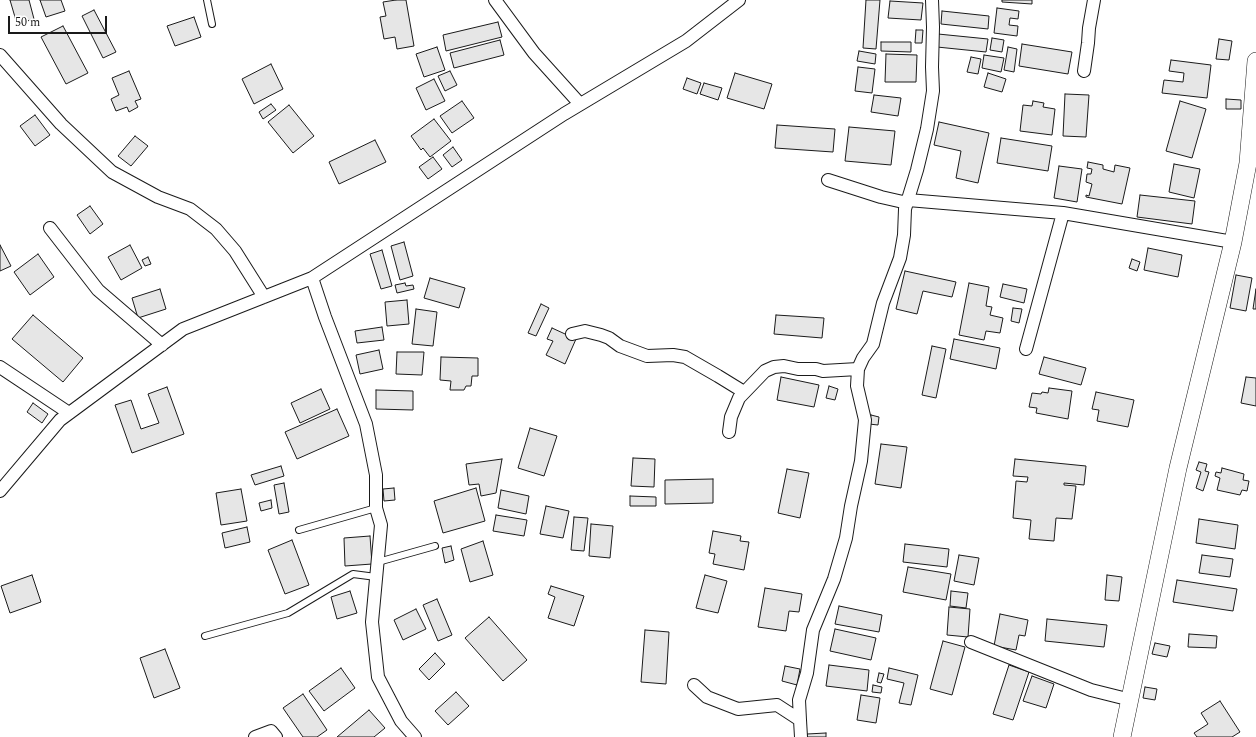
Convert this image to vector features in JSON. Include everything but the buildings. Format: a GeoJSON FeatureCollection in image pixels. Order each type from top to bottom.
{"type":"FeatureCollection","features":[{"type":"Feature","properties":{"kind":"street"},"geometry":{"type":"LineString","coordinates":[[495,0],[534,53],[580,104]]}},
{"type":"Feature","properties":{"kind":"street"},"geometry":{"type":"LineString","coordinates":[[0,491],[60,420],[183,330],[312,278],[580,104],[686,41],[739,0]]}},
{"type":"Feature","properties":{"kind":"street"},"geometry":{"type":"LineString","coordinates":[[801,737],[799,700],[807,673],[813,630],[834,579],[846,538],[851,506],[861,461],[865,420],[857,386],[858,369],[863,358],[873,344],[883,303],[900,258],[904,235],[905,209],[917,170],[927,129],[933,91],[932,67],[934,27],[932,0]]}},
{"type":"Feature","properties":{"kind":"street"},"geometry":{"type":"LineString","coordinates":[[1084,71],[1094,0]]}},
{"type":"Feature","properties":{"kind":"street"},"geometry":{"type":"LineString","coordinates":[[0,55],[61,124],[112,172],[158,197],[190,209],[216,229],[235,251],[264,297]]}},
{"type":"Feature","properties":{"kind":"street"},"geometry":{"type":"LineString","coordinates":[[1122,737],[1131,700],[1178,468],[1252,164],[1256,61]]}},
{"type":"Feature","properties":{"kind":"street"},"geometry":{"type":"LineString","coordinates":[[828,180],[902,202],[908,200],[1063,213],[1233,242]]}},
{"type":"Feature","properties":{"kind":"street"},"geometry":{"type":"LineString","coordinates":[[1026,349],[1063,213]]}},
{"type":"Feature","properties":{"kind":"street"},"geometry":{"type":"LineString","coordinates":[[50,228],[98,290],[162,345]]}},
{"type":"Feature","properties":{"kind":"street"},"geometry":{"type":"LineString","coordinates":[[312,278],[325,317],[366,424],[376,475],[376,508],[381,525],[372,622],[378,677],[401,721],[415,737]]}},
{"type":"Feature","properties":{"kind":"street"},"geometry":{"type":"LineString","coordinates":[[572,334],[585,332],[601,335],[609,338],[620,346],[648,356],[674,355],[685,357],[744,392]]}},
{"type":"Feature","properties":{"kind":"street"},"geometry":{"type":"LineString","coordinates":[[729,432],[733,409],[739,398],[765,371],[774,367],[784,366],[823,371],[858,369]]}},
{"type":"Feature","properties":{"kind":"street"},"geometry":{"type":"LineString","coordinates":[[0,367],[69,413]]}},
{"type":"Feature","properties":{"kind":"street"},"geometry":{"type":"LineString","coordinates":[[971,642],[1091,690],[1131,700]]}},
{"type":"Feature","properties":{"kind":"street"},"geometry":{"type":"LineString","coordinates":[[694,685],[707,697],[738,709],[777,706],[800,720]]}},
{"type":"Feature","properties":{"kind":"street"},"geometry":{"type":"LineString","coordinates":[[255,737],[270,731],[276,737]]}},
{"type":"Feature","properties":{"kind":"lane"},"geometry":{"type":"LineString","coordinates":[[207,0],[212,24]]}},
{"type":"Feature","properties":{"kind":"lane"},"geometry":{"type":"LineString","coordinates":[[299,530],[376,508]]}},
{"type":"Feature","properties":{"kind":"lane"},"geometry":{"type":"LineString","coordinates":[[378,562],[435,546]]}},
{"type":"Feature","properties":{"kind":"lane"},"geometry":{"type":"LineString","coordinates":[[205,636],[288,613],[353,574],[376,577]]}}]}
